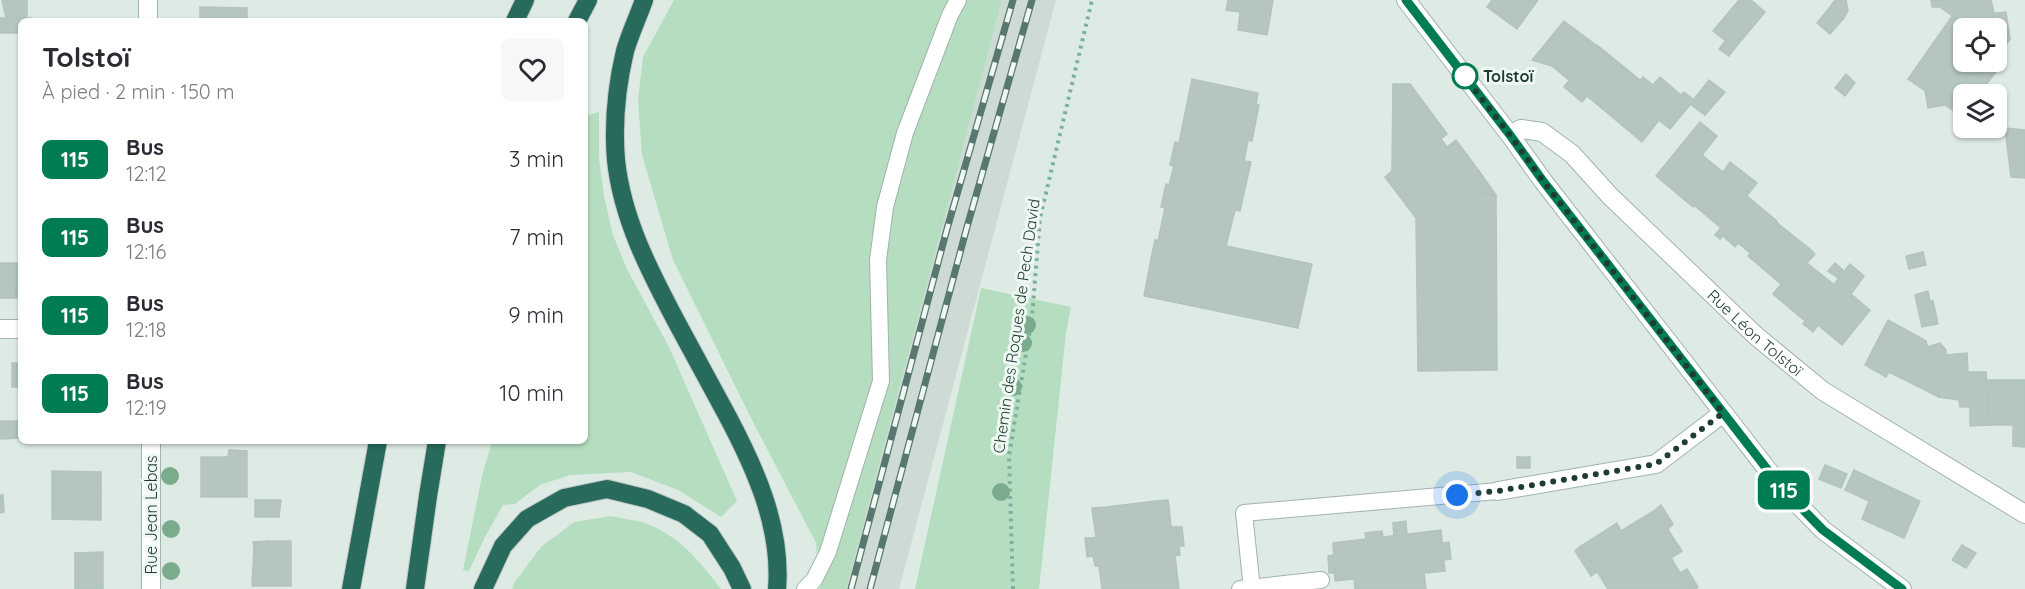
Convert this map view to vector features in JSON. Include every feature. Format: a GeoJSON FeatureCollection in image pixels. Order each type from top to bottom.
{"type":"FeatureCollection","features":[{"type":"Feature","properties":{"kind":"highway"},"geometry":{"type":"LineString","coordinates":[[516,18],[525,0]]}},
{"type":"Feature","properties":{"kind":"highway"},"geometry":{"type":"LineString","coordinates":[[579,18],[588,0]]}},
{"type":"Feature","properties":{"kind":"highway"},"geometry":{"type":"LineString","coordinates":[[644,0],[625,51],[617,104],[616,160],[627,210],[645,263],[743,445],[759,484],[777,545],[777,589]]}},
{"type":"Feature","properties":{"kind":"highway"},"geometry":{"type":"LineString","coordinates":[[351,589],[377,444]]}},
{"type":"Feature","properties":{"kind":"highway"},"geometry":{"type":"LineString","coordinates":[[415,589],[437,444]]}},
{"type":"Feature","properties":{"kind":"highway"},"geometry":{"type":"LineString","coordinates":[[483,589],[503,546],[527,519],[564,498],[607,489],[648,499],[684,514],[710,534],[732,568],[742,589]]}},
{"type":"Feature","properties":{"kind":"street"},"geometry":{"type":"LineString","coordinates":[[147,0],[148,18]]}},
{"type":"Feature","properties":{"kind":"street"},"geometry":{"type":"LineString","coordinates":[[1406,0],[1543,181],[1781,487],[1823,530],[1902,589]]}},
{"type":"Feature","properties":{"kind":"street","name":"Rue Léon Tolstoï"},"geometry":{"type":"LineString","coordinates":[[1510,135],[1521,129],[1542,132],[1572,154],[1610,196],[1756,336],[1823,391],[2025,514]]}},
{"type":"Feature","properties":{"kind":"street"},"geometry":{"type":"LineString","coordinates":[[0,328],[18,329]]}},
{"type":"Feature","properties":{"kind":"street"},"geometry":{"type":"LineString","coordinates":[[1498,491],[1656,464],[1723,413]]}},
{"type":"Feature","properties":{"kind":"street","name":"Rue Jean Lebas"},"geometry":{"type":"LineString","coordinates":[[151,444],[151,589]]}},
{"type":"Feature","properties":{"kind":"lane"},"geometry":{"type":"LineString","coordinates":[[805,589],[814,580],[828,552],[881,381],[882,341],[878,260],[885,207],[905,133],[950,15],[958,0]]}},
{"type":"Feature","properties":{"kind":"lane"},"geometry":{"type":"LineString","coordinates":[[1321,580],[1248,589],[1244,513],[1498,491]]}},
{"type":"Feature","properties":{"kind":"path","name":"Chemin des Roques de Pech David"},"geometry":{"type":"LineString","coordinates":[[1013,589],[1009,456],[1032,318],[1040,218],[1092,0]]}},
{"type":"Feature","properties":{"kind":"shaded area"},"geometry":{"type":"Polygon","coordinates":[[[1002,0],[1056,0],[899,589],[845,589],[1002,0]]]}},
{"type":"Feature","properties":{"kind":"green space"},"geometry":{"type":"Polygon","coordinates":[[[674,0],[1002,0],[846,589],[820,589],[816,543],[673,260],[642,155],[638,100],[643,57],[674,0]]]}},
{"type":"Feature","properties":{"kind":"green space"},"geometry":{"type":"Polygon","coordinates":[[[599,112],[599,158],[604,196],[613,235],[627,269],[669,347],[737,501],[721,517],[678,490],[631,472],[570,475],[540,485],[515,504],[503,505],[469,571],[463,570],[482,476],[491,444],[588,444],[588,115],[599,112]]]}},
{"type":"Feature","properties":{"kind":"green space"},"geometry":{"type":"Polygon","coordinates":[[[981,288],[1071,307],[1066,333],[1039,589],[915,589],[981,288]]]}},
{"type":"Feature","properties":{"kind":"green space"},"geometry":{"type":"Polygon","coordinates":[[[611,516],[637,521],[663,531],[699,562],[721,589],[512,589],[541,547],[574,522],[611,516]]]}},
{"type":"Feature","properties":{"kind":"building"},"geometry":{"type":"Polygon","coordinates":[[[2,0],[27,0],[27,18],[6,18],[2,0]]]}},
{"type":"Feature","properties":{"kind":"building"},"geometry":{"type":"Polygon","coordinates":[[[1228,0],[1273,0],[1267,35],[1238,30],[1240,12],[1226,10],[1228,0]]]}},
{"type":"Feature","properties":{"kind":"building"},"geometry":{"type":"Polygon","coordinates":[[[1492,0],[1538,0],[1517,29],[1487,7],[1492,0]]]}},
{"type":"Feature","properties":{"kind":"building"},"geometry":{"type":"Polygon","coordinates":[[[1739,0],[1751,0],[1765,12],[1735,48],[1713,31],[1739,0]]]}},
{"type":"Feature","properties":{"kind":"building"},"geometry":{"type":"Polygon","coordinates":[[[1835,0],[1846,0],[1848,11],[1843,19],[1830,7],[1835,0]]]}},
{"type":"Feature","properties":{"kind":"building"},"geometry":{"type":"Polygon","coordinates":[[[1931,0],[1991,0],[1994,13],[1998,13],[1999,18],[1955,18],[1940,7],[1932,7],[1931,0]]]}},
{"type":"Feature","properties":{"kind":"building"},"geometry":{"type":"Polygon","coordinates":[[[200,7],[247,8],[247,18],[200,18],[200,7]]]}},
{"type":"Feature","properties":{"kind":"building"},"geometry":{"type":"Polygon","coordinates":[[[1830,7],[1843,19],[1830,34],[1817,23],[1830,7]]]}},
{"type":"Feature","properties":{"kind":"building"},"geometry":{"type":"Polygon","coordinates":[[[2006,12],[2007,18],[1999,18],[1998,13],[2006,12]]]}},
{"type":"Feature","properties":{"kind":"building"},"geometry":{"type":"Polygon","coordinates":[[[1953,15],[1956,18],[1953,18],[1953,27],[1914,83],[1908,79],[1953,15]]]}},
{"type":"Feature","properties":{"kind":"building"},"geometry":{"type":"Polygon","coordinates":[[[0,18],[18,18],[18,33],[0,33],[0,18]]]}},
{"type":"Feature","properties":{"kind":"building"},"geometry":{"type":"Polygon","coordinates":[[[2007,19],[2010,39],[2007,37],[2007,19]]]}},
{"type":"Feature","properties":{"kind":"building"},"geometry":{"type":"Polygon","coordinates":[[[1564,21],[1597,46],[1570,81],[1552,66],[1532,60],[1564,21]]]}},
{"type":"Feature","properties":{"kind":"building"},"geometry":{"type":"Polygon","coordinates":[[[1953,27],[1953,72],[1996,72],[1992,77],[1986,73],[1979,84],[1953,84],[1953,110],[1914,83],[1953,27]]]}},
{"type":"Feature","properties":{"kind":"building"},"geometry":{"type":"Polygon","coordinates":[[[1725,41],[1735,48],[1729,56],[1719,49],[1725,41]]]}},
{"type":"Feature","properties":{"kind":"building"},"geometry":{"type":"Polygon","coordinates":[[[1597,45],[1640,80],[1611,116],[1587,96],[1582,102],[1564,87],[1597,45]]]}},
{"type":"Feature","properties":{"kind":"building"},"geometry":{"type":"Polygon","coordinates":[[[1986,73],[1992,77],[1987,84],[1979,84],[1986,73]]]}},
{"type":"Feature","properties":{"kind":"building"},"geometry":{"type":"Polygon","coordinates":[[[1846,74],[1855,83],[1845,96],[1835,88],[1846,74]]]}},
{"type":"Feature","properties":{"kind":"building"},"geometry":{"type":"Polygon","coordinates":[[[1643,77],[1653,85],[1660,77],[1681,95],[1684,92],[1694,100],[1670,129],[1659,120],[1642,142],[1611,116],[1643,77]]]}},
{"type":"Feature","properties":{"kind":"building"},"geometry":{"type":"Polygon","coordinates":[[[1192,79],[1258,93],[1256,105],[1259,105],[1252,141],[1248,140],[1244,161],[1251,162],[1240,211],[1235,210],[1226,246],[1312,264],[1298,328],[1144,296],[1151,259],[1160,261],[1164,242],[1158,241],[1165,208],[1161,207],[1166,184],[1169,185],[1174,166],[1170,165],[1175,142],[1179,143],[1192,79]]]}},
{"type":"Feature","properties":{"kind":"building"},"geometry":{"type":"Polygon","coordinates":[[[1709,80],[1725,92],[1705,115],[1690,104],[1709,80]]]}},
{"type":"Feature","properties":{"kind":"building"},"geometry":{"type":"Polygon","coordinates":[[[1393,84],[1410,84],[1447,134],[1441,139],[1447,147],[1456,140],[1479,171],[1479,195],[1496,195],[1497,370],[1418,371],[1416,218],[1385,177],[1392,171],[1393,84]]]}},
{"type":"Feature","properties":{"kind":"building"},"geometry":{"type":"Polygon","coordinates":[[[1925,91],[1945,105],[1928,108],[1925,91]]]}},
{"type":"Feature","properties":{"kind":"building"},"geometry":{"type":"Polygon","coordinates":[[[1700,122],[1717,136],[1702,155],[1723,172],[1693,207],[1656,176],[1700,122]]]}},
{"type":"Feature","properties":{"kind":"building"},"geometry":{"type":"Polygon","coordinates":[[[2007,128],[2025,130],[2025,178],[2011,177],[2007,128]]]}},
{"type":"Feature","properties":{"kind":"building"},"geometry":{"type":"Polygon","coordinates":[[[1730,162],[1757,183],[1749,193],[1723,172],[1730,162]]]}},
{"type":"Feature","properties":{"kind":"building"},"geometry":{"type":"Polygon","coordinates":[[[1479,171],[1496,195],[1479,195],[1479,171]]]}},
{"type":"Feature","properties":{"kind":"building"},"geometry":{"type":"Polygon","coordinates":[[[1723,172],[1749,193],[1721,228],[1695,206],[1723,172]]]}},
{"type":"Feature","properties":{"kind":"building"},"geometry":{"type":"Polygon","coordinates":[[[1747,196],[1777,221],[1750,253],[1738,243],[1735,247],[1723,236],[1720,239],[1715,235],[1747,196]]]}},
{"type":"Feature","properties":{"kind":"building"},"geometry":{"type":"Polygon","coordinates":[[[1776,222],[1810,249],[1781,284],[1748,256],[1776,222]]]}},
{"type":"Feature","properties":{"kind":"building"},"geometry":{"type":"Polygon","coordinates":[[[1155,240],[1164,242],[1160,261],[1151,259],[1155,240]]]}},
{"type":"Feature","properties":{"kind":"building"},"geometry":{"type":"Polygon","coordinates":[[[1810,249],[1815,254],[1807,263],[1833,284],[1805,321],[1773,294],[1810,249]]]}},
{"type":"Feature","properties":{"kind":"building"},"geometry":{"type":"Polygon","coordinates":[[[1923,252],[1926,265],[1909,269],[1906,256],[1923,252]]]}},
{"type":"Feature","properties":{"kind":"building"},"geometry":{"type":"Polygon","coordinates":[[[0,263],[18,263],[18,287],[16,287],[15,298],[0,298],[0,263]]]}},
{"type":"Feature","properties":{"kind":"building"},"geometry":{"type":"Polygon","coordinates":[[[1835,263],[1844,271],[1838,278],[1828,271],[1835,263]]]}},
{"type":"Feature","properties":{"kind":"building"},"geometry":{"type":"Polygon","coordinates":[[[1850,264],[1864,276],[1851,294],[1870,310],[1842,345],[1818,325],[1813,332],[1803,324],[1850,264]]]}},
{"type":"Feature","properties":{"kind":"building"},"geometry":{"type":"Polygon","coordinates":[[[16,287],[18,287],[18,298],[15,298],[16,287]]]}},
{"type":"Feature","properties":{"kind":"building"},"geometry":{"type":"Polygon","coordinates":[[[1928,291],[1930,301],[1933,301],[1938,324],[1922,327],[1915,295],[1928,291]]]}},
{"type":"Feature","properties":{"kind":"building"},"geometry":{"type":"Polygon","coordinates":[[[1888,320],[1926,341],[1939,397],[1889,372],[1886,377],[1865,365],[1888,320]]]}},
{"type":"Feature","properties":{"kind":"building"},"geometry":{"type":"Polygon","coordinates":[[[1940,343],[1946,350],[1946,355],[1967,353],[1968,372],[1986,372],[1989,425],[1970,426],[1970,407],[1960,407],[1959,400],[1939,397],[1927,347],[1940,343]]]}},
{"type":"Feature","properties":{"kind":"building"},"geometry":{"type":"Polygon","coordinates":[[[12,363],[18,363],[18,387],[12,387],[12,363]]]}},
{"type":"Feature","properties":{"kind":"building"},"geometry":{"type":"Polygon","coordinates":[[[1987,380],[2025,380],[2025,447],[2013,446],[2013,425],[1989,425],[1987,380]]]}},
{"type":"Feature","properties":{"kind":"building"},"geometry":{"type":"Polygon","coordinates":[[[0,421],[18,421],[18,438],[0,439],[0,421]]]}},
{"type":"Feature","properties":{"kind":"building"},"geometry":{"type":"Polygon","coordinates":[[[229,450],[247,451],[247,497],[201,497],[201,457],[228,457],[229,450]]]}},
{"type":"Feature","properties":{"kind":"building"},"geometry":{"type":"Polygon","coordinates":[[[1517,457],[1530,457],[1530,468],[1517,468],[1517,457]]]}},
{"type":"Feature","properties":{"kind":"building"},"geometry":{"type":"Polygon","coordinates":[[[1825,465],[1847,474],[1841,488],[1819,479],[1825,465]]]}},
{"type":"Feature","properties":{"kind":"building"},"geometry":{"type":"Polygon","coordinates":[[[1854,470],[1920,501],[1904,538],[1862,519],[1869,501],[1845,490],[1854,470]]]}},
{"type":"Feature","properties":{"kind":"building"},"geometry":{"type":"Polygon","coordinates":[[[52,471],[101,472],[101,495],[52,495],[52,471]]]}},
{"type":"Feature","properties":{"kind":"building"},"geometry":{"type":"Polygon","coordinates":[[[0,495],[3,495],[4,512],[0,513],[0,495]]]}},
{"type":"Feature","properties":{"kind":"building"},"geometry":{"type":"Polygon","coordinates":[[[52,495],[101,495],[101,520],[52,519],[52,495]]]}},
{"type":"Feature","properties":{"kind":"building"},"geometry":{"type":"Polygon","coordinates":[[[255,500],[281,500],[279,517],[255,517],[255,500]]]}},
{"type":"Feature","properties":{"kind":"building"},"geometry":{"type":"Polygon","coordinates":[[[1168,500],[1169,507],[1155,509],[1155,501],[1168,500]]]}},
{"type":"Feature","properties":{"kind":"building"},"geometry":{"type":"Polygon","coordinates":[[[1155,501],[1155,509],[1169,507],[1171,527],[1177,527],[1180,555],[1175,556],[1179,589],[1102,589],[1099,566],[1095,566],[1093,556],[1092,538],[1096,537],[1093,516],[1107,515],[1107,507],[1155,501]]]}},
{"type":"Feature","properties":{"kind":"building"},"geometry":{"type":"Polygon","coordinates":[[[1661,505],[1673,524],[1668,529],[1655,510],[1661,505]]]}},
{"type":"Feature","properties":{"kind":"building"},"geometry":{"type":"Polygon","coordinates":[[[1107,507],[1107,515],[1093,516],[1092,508],[1107,507]]]}},
{"type":"Feature","properties":{"kind":"building"},"geometry":{"type":"Polygon","coordinates":[[[1655,510],[1682,551],[1671,558],[1690,589],[1608,589],[1581,546],[1617,523],[1621,531],[1655,510]]]}},
{"type":"Feature","properties":{"kind":"building"},"geometry":{"type":"Polygon","coordinates":[[[1406,521],[1407,535],[1394,537],[1393,523],[1406,521]]]}},
{"type":"Feature","properties":{"kind":"building"},"geometry":{"type":"Polygon","coordinates":[[[1177,527],[1182,527],[1184,546],[1179,546],[1177,527]]]}},
{"type":"Feature","properties":{"kind":"building"},"geometry":{"type":"Polygon","coordinates":[[[1441,530],[1445,571],[1424,573],[1426,589],[1355,589],[1354,579],[1335,581],[1333,543],[1441,530]]]}},
{"type":"Feature","properties":{"kind":"building"},"geometry":{"type":"Polygon","coordinates":[[[1382,531],[1383,538],[1366,540],[1365,533],[1382,531]]]}},
{"type":"Feature","properties":{"kind":"building"},"geometry":{"type":"Polygon","coordinates":[[[1085,538],[1092,538],[1093,556],[1087,557],[1085,538]]]}},
{"type":"Feature","properties":{"kind":"building"},"geometry":{"type":"Polygon","coordinates":[[[268,541],[267,548],[254,548],[253,542],[268,541]]]}},
{"type":"Feature","properties":{"kind":"building"},"geometry":{"type":"Polygon","coordinates":[[[268,541],[291,541],[291,586],[252,586],[254,548],[267,548],[268,541]]]}},
{"type":"Feature","properties":{"kind":"building"},"geometry":{"type":"Polygon","coordinates":[[[1449,542],[1451,559],[1444,560],[1442,543],[1449,542]]]}},
{"type":"Feature","properties":{"kind":"building"},"geometry":{"type":"Polygon","coordinates":[[[1962,545],[1976,553],[1966,568],[1952,560],[1962,545]]]}},
{"type":"Feature","properties":{"kind":"building"},"geometry":{"type":"Polygon","coordinates":[[[1581,546],[1597,572],[1591,576],[1575,551],[1581,546]]]}},
{"type":"Feature","properties":{"kind":"building"},"geometry":{"type":"Polygon","coordinates":[[[103,552],[103,589],[75,589],[75,553],[103,552]]]}},
{"type":"Feature","properties":{"kind":"building"},"geometry":{"type":"Polygon","coordinates":[[[1333,555],[1335,573],[1329,573],[1328,556],[1333,555]]]}},
{"type":"Feature","properties":{"kind":"building"},"geometry":{"type":"Polygon","coordinates":[[[1687,569],[1698,587],[1695,589],[1690,589],[1680,573],[1687,569]]]}},
{"type":"Feature","properties":{"kind":"railway"},"geometry":{"type":"LineString","coordinates":[[851,589],[947,229],[1013,0]]}},
{"type":"Feature","properties":{"kind":"railway"},"geometry":{"type":"LineString","coordinates":[[870,589],[967,227],[1032,0]]}},
{"type":"Feature","properties":{"kind":"bus line","name":"115"},"geometry":{"type":"LineString","coordinates":[[1406,0],[1543,181],[1781,487],[1823,530],[1902,589]]}},
{"type":"Feature","properties":{"kind":"place","name":"Tolstoï"},"geometry":{"type":"Point","coordinates":[1465,76]}},
{"type":"Feature","properties":{"kind":"route"},"geometry":{"type":"LineString","coordinates":[[1457,495],[1498,491],[1656,464],[1723,413],[1461,72],[1465,76]]}}]}
